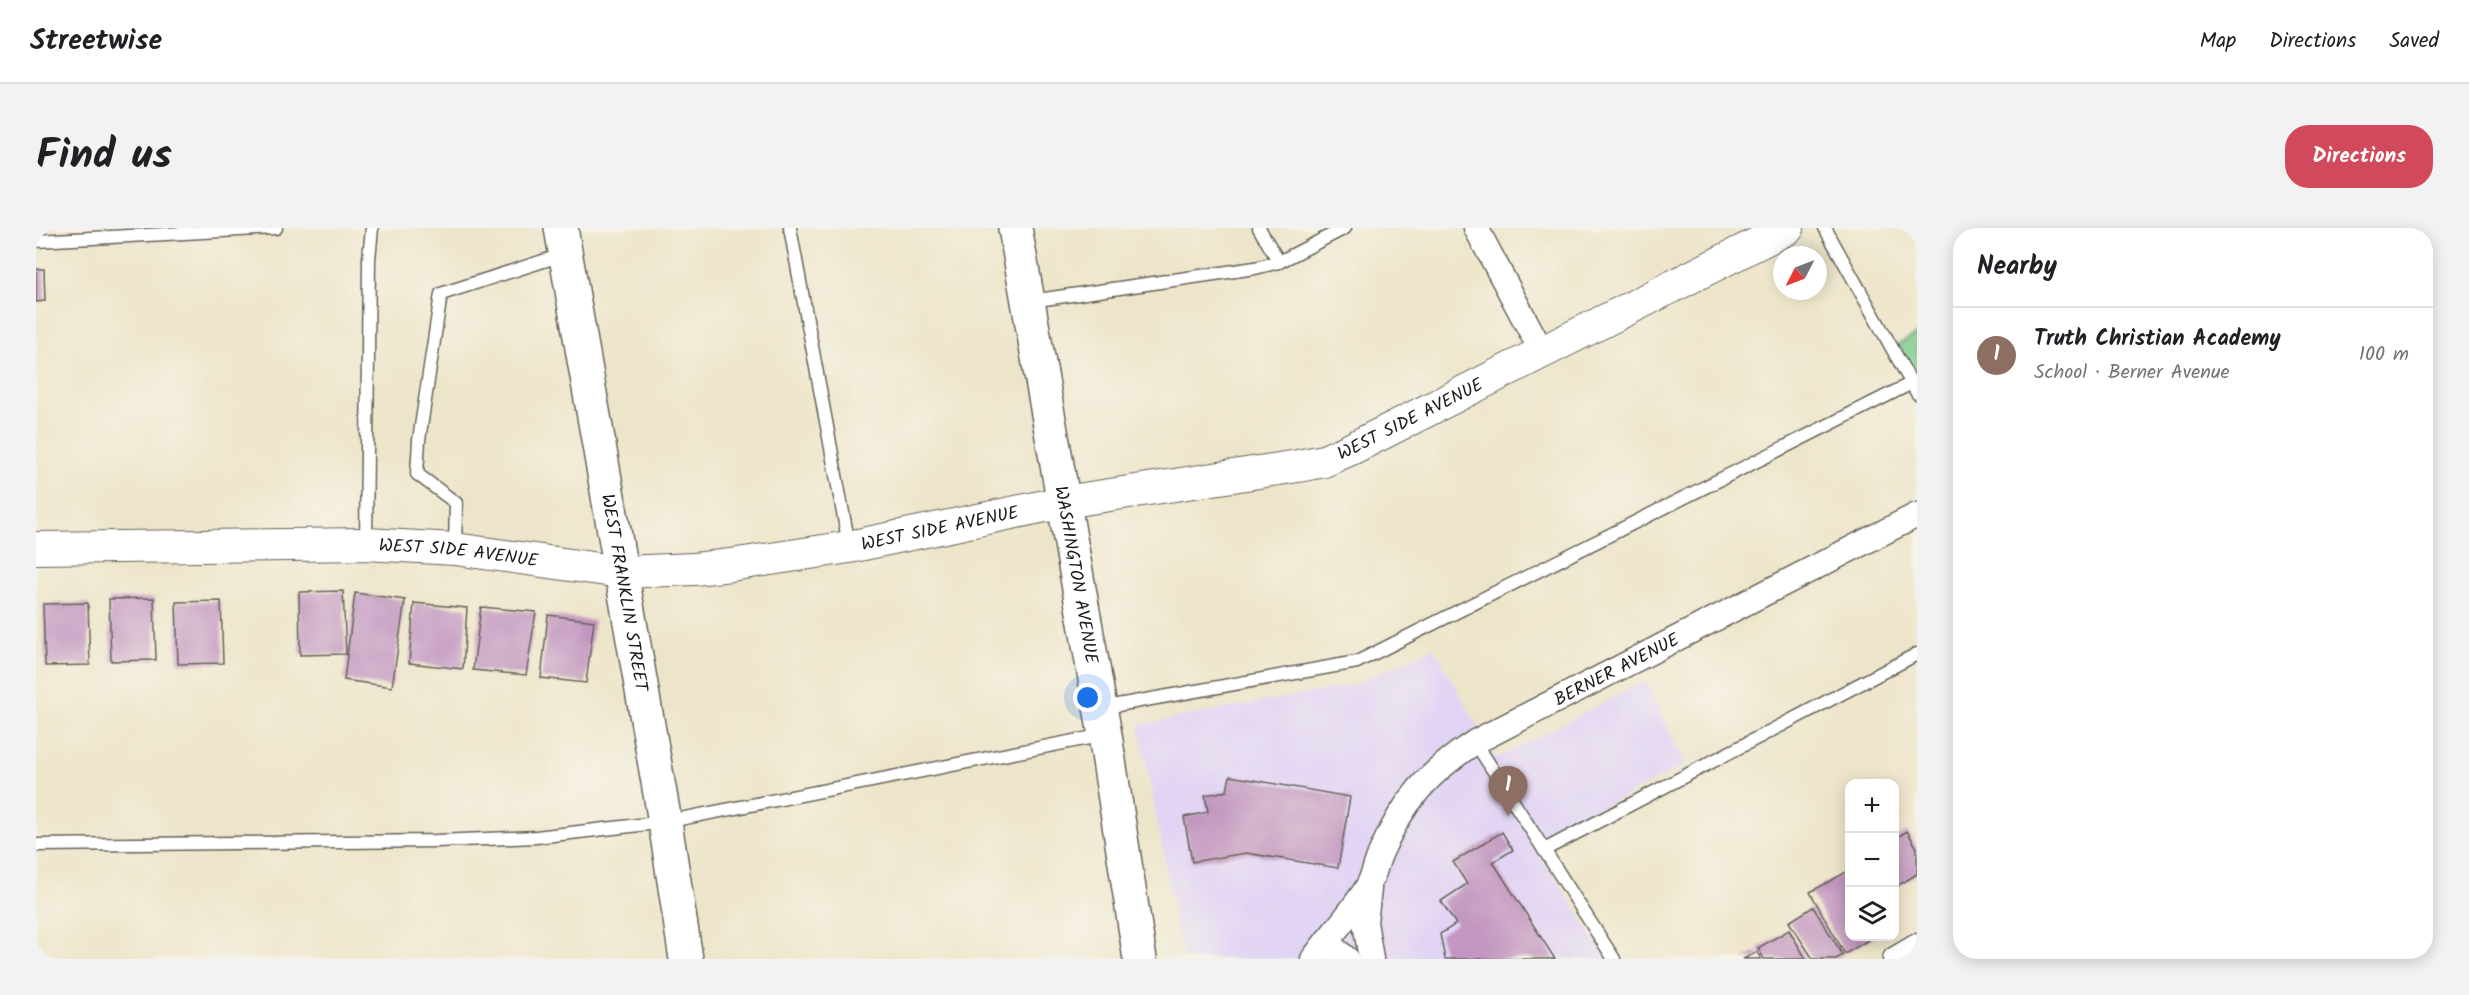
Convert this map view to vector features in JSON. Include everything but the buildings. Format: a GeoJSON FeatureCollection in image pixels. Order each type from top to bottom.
{"type":"FeatureCollection","features":[{"type":"Feature","properties":{"kind":"main road","name":"WASHINGTON AVENUE"},"geometry":{"type":"LineString","coordinates":[[1015,228],[1103,722],[1140,959]]}},
{"type":"Feature","properties":{"kind":"main road","name":"WEST FRANKLIN STREET"},"geometry":{"type":"LineString","coordinates":[[563,241],[665,822],[686,959]]}},
{"type":"Feature","properties":{"kind":"street"},"geometry":{"type":"LineString","coordinates":[[1476,228],[1542,352]]}},
{"type":"Feature","properties":{"kind":"street","name":"WEST SIDE AVENUE"},"geometry":{"type":"LineString","coordinates":[[36,548],[366,544],[455,549],[621,572],[731,565],[849,547],[1064,502],[1324,461],[1788,228]]}},
{"type":"Feature","properties":{"kind":"street","name":"BERNER AVENUE"},"geometry":{"type":"LineString","coordinates":[[1371,959],[1365,922],[1369,884],[1381,851],[1399,817],[1419,788],[1444,762],[1474,742],[1917,515]]}},
{"type":"Feature","properties":{"kind":"street","name":"BERNER AVENUE"},"geometry":{"type":"LineString","coordinates":[[1320,950],[1369,884]]}},
{"type":"Feature","properties":{"kind":"street"},"geometry":{"type":"LineString","coordinates":[[1895,959],[1917,946]]}},
{"type":"Feature","properties":{"kind":"street"},"geometry":{"type":"LineString","coordinates":[[1320,950],[1347,959]]}},
{"type":"Feature","properties":{"kind":"lane"},"geometry":{"type":"LineString","coordinates":[[36,241],[276,228]]}},
{"type":"Feature","properties":{"kind":"lane"},"geometry":{"type":"LineString","coordinates":[[366,544],[369,259],[372,228]]}},
{"type":"Feature","properties":{"kind":"lane"},"geometry":{"type":"LineString","coordinates":[[790,228],[849,547]]}},
{"type":"Feature","properties":{"kind":"lane"},"geometry":{"type":"LineString","coordinates":[[1259,228],[1279,262]]}},
{"type":"Feature","properties":{"kind":"lane"},"geometry":{"type":"LineString","coordinates":[[1029,302],[1256,268],[1279,262],[1345,228]]}},
{"type":"Feature","properties":{"kind":"lane"},"geometry":{"type":"LineString","coordinates":[[36,845],[436,841],[536,837],[665,822],[1357,662],[1914,388],[1825,228]]}},
{"type":"Feature","properties":{"kind":"lane"},"geometry":{"type":"LineString","coordinates":[[455,549],[456,503],[417,474],[419,440],[441,294],[563,241]]}},
{"type":"Feature","properties":{"kind":"lane"},"geometry":{"type":"LineString","coordinates":[[1544,850],[1917,654]]}},
{"type":"Feature","properties":{"kind":"lane"},"geometry":{"type":"LineString","coordinates":[[1474,742],[1614,959]]}},
{"type":"Feature","properties":{"kind":"shaded area"},"geometry":{"type":"Polygon","coordinates":[[[1434,648],[1496,759],[1645,681],[1686,765],[1534,843],[1607,959],[1183,959],[1139,725],[1353,685],[1434,648]]]}},
{"type":"Feature","properties":{"kind":"green space"},"geometry":{"type":"Polygon","coordinates":[[[1917,334],[1917,382],[1896,345],[1917,334]]]}},
{"type":"Feature","properties":{"kind":"place","name":"Truth Christian Academy"},"geometry":{"type":"Point","coordinates":[1508,816]}}]}
